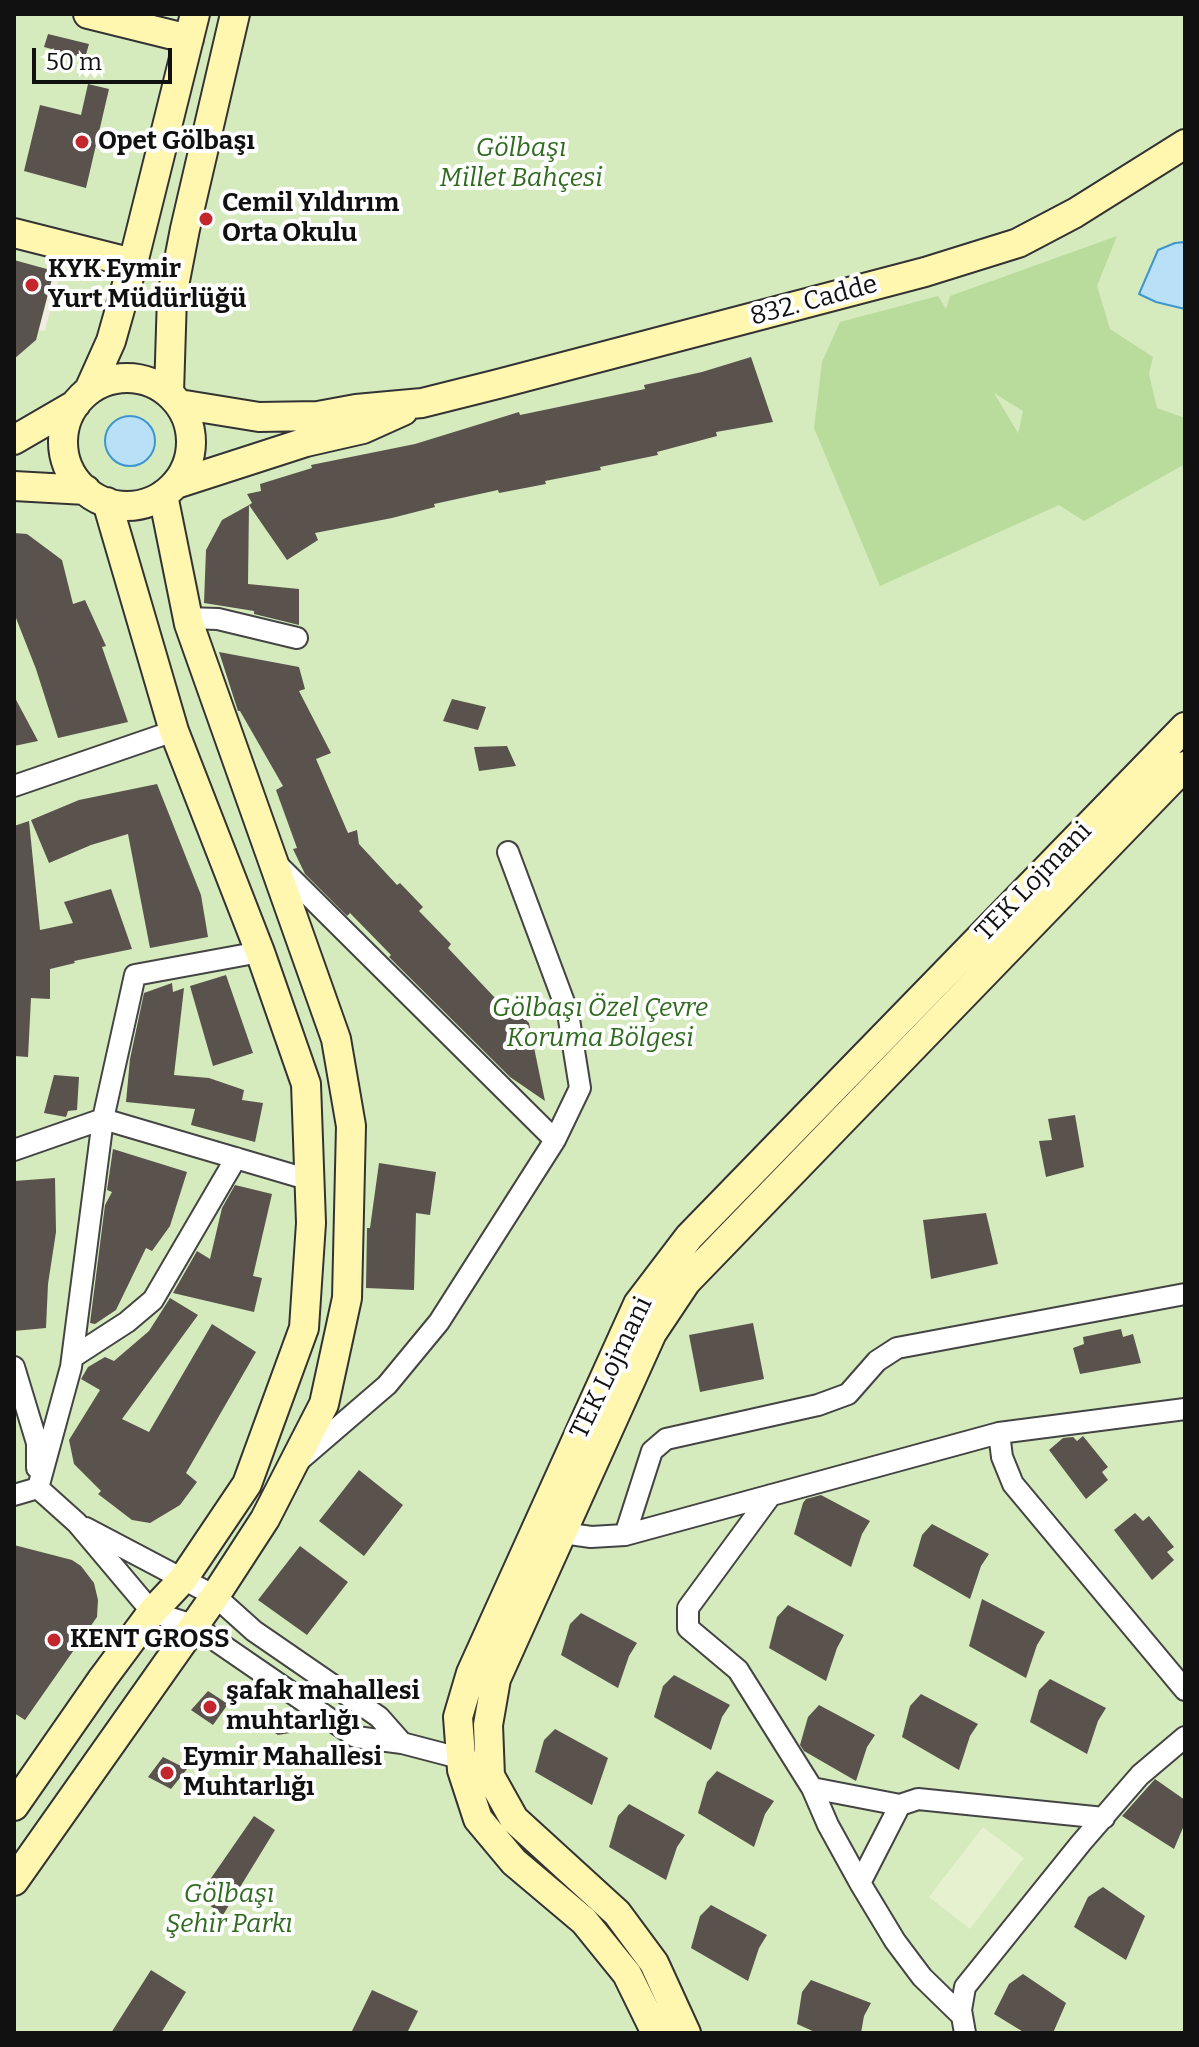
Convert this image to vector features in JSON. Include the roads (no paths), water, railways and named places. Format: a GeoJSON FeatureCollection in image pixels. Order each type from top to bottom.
{"type":"FeatureCollection","features":[{"type":"Feature","properties":{"kind":"street"},"geometry":{"type":"LineString","coordinates":[[14,1806],[152,1612],[183,1579],[247,1484],[304,1328],[311,1223],[306,1084],[260,952],[174,731],[96,496],[73,476],[66,458],[63,439],[67,420],[83,397],[111,341],[192,26],[88,14]]}},
{"type":"Feature","properties":{"kind":"street"},"geometry":{"type":"LineString","coordinates":[[174,398],[172,296],[235,14]]}},
{"type":"Feature","properties":{"kind":"street","name":"832. Cadde"},"geometry":{"type":"LineString","coordinates":[[174,398],[259,417],[293,418],[422,403],[878,285],[1018,243],[1087,206],[1185,144]]}},
{"type":"Feature","properties":{"kind":"street"},"geometry":{"type":"LineString","coordinates":[[14,233],[133,263]]}},
{"type":"Feature","properties":{"kind":"street"},"geometry":{"type":"LineString","coordinates":[[14,440],[104,382],[121,378],[138,378],[154,384],[174,398],[187,419],[191,436],[185,470],[169,489],[145,503],[126,506],[96,496],[14,486]]}},
{"type":"Feature","properties":{"kind":"street","name":"832. Cadde"},"geometry":{"type":"LineString","coordinates":[[169,489],[306,442],[363,429],[422,403]]}},
{"type":"Feature","properties":{"kind":"street"},"geometry":{"type":"LineString","coordinates":[[14,1881],[215,1596],[265,1519],[324,1404],[347,1298],[351,1126],[336,1039],[187,618],[169,489]]}},
{"type":"Feature","properties":{"kind":"street"},"geometry":{"type":"LineString","coordinates":[[187,618],[218,619],[297,638]]}},
{"type":"Feature","properties":{"kind":"street","name":"TEK Lojmani"},"geometry":{"type":"LineString","coordinates":[[686,2033],[654,1963],[617,1913],[514,1819],[490,1776],[488,1725],[496,1679],[549,1531],[638,1304],[689,1237],[1185,727]]}},
{"type":"Feature","properties":{"kind":"street"},"geometry":{"type":"LineString","coordinates":[[14,786],[174,731]]}},
{"type":"Feature","properties":{"kind":"street","name":"TEK Lojmani"},"geometry":{"type":"LineString","coordinates":[[656,2033],[627,1974],[584,1921],[514,1862],[478,1819],[462,1770],[458,1717],[471,1673],[652,1333],[686,1282],[1185,766]]}},
{"type":"Feature","properties":{"kind":"street"},"geometry":{"type":"LineString","coordinates":[[292,1466],[387,1385],[439,1322],[555,1140],[580,1088],[568,1013],[508,852]]}},
{"type":"Feature","properties":{"kind":"street"},"geometry":{"type":"LineString","coordinates":[[275,862],[555,1140]]}},
{"type":"Feature","properties":{"kind":"street"},"geometry":{"type":"LineString","coordinates":[[38,1488],[73,1357],[103,1119],[135,975],[260,952]]}},
{"type":"Feature","properties":{"kind":"street"},"geometry":{"type":"LineString","coordinates":[[14,1150],[103,1119],[310,1180]]}},
{"type":"Feature","properties":{"kind":"street"},"geometry":{"type":"LineString","coordinates":[[73,1357],[127,1322],[153,1300],[236,1158]]}},
{"type":"Feature","properties":{"kind":"street"},"geometry":{"type":"LineString","coordinates":[[625,1535],[652,1451],[666,1439],[818,1405],[848,1394],[877,1361],[897,1348],[1185,1294]]}},
{"type":"Feature","properties":{"kind":"street"},"geometry":{"type":"LineString","coordinates":[[14,1367],[37,1443],[38,1488],[77,1523],[152,1612],[193,1625],[356,1737],[402,1743],[489,1765]]}},
{"type":"Feature","properties":{"kind":"street"},"geometry":{"type":"LineString","coordinates":[[549,1531],[591,1537],[625,1535],[999,1433],[1185,1409]]}},
{"type":"Feature","properties":{"kind":"street"},"geometry":{"type":"LineString","coordinates":[[999,1433],[1002,1457],[1013,1484],[1185,1690]]}},
{"type":"Feature","properties":{"kind":"street"},"geometry":{"type":"LineString","coordinates":[[14,1495],[38,1488]]}},
{"type":"Feature","properties":{"kind":"street"},"geometry":{"type":"LineString","coordinates":[[771,1495],[688,1608],[688,1628],[738,1670],[812,1788],[828,1825],[895,1941],[963,2024]]}},
{"type":"Feature","properties":{"kind":"street"},"geometry":{"type":"LineString","coordinates":[[77,1523],[215,1596],[254,1631],[379,1717],[402,1743]]}},
{"type":"Feature","properties":{"kind":"street"},"geometry":{"type":"LineString","coordinates":[[963,2024],[965,1987],[1140,1775],[1185,1737]]}},
{"type":"Feature","properties":{"kind":"street"},"geometry":{"type":"LineString","coordinates":[[812,1788],[900,1805],[918,1799],[1104,1818]]}},
{"type":"Feature","properties":{"kind":"street"},"geometry":{"type":"LineString","coordinates":[[860,1883],[900,1805]]}},
{"type":"Feature","properties":{"kind":"water"},"geometry":{"type":"Polygon","coordinates":[[[1185,242],[1185,309],[1139,294],[1158,250],[1185,242]]]}},
{"type":"Feature","properties":{"kind":"water"},"geometry":{"type":"Polygon","coordinates":[[[130,416],[147,424],[155,441],[147,458],[130,466],[113,458],[105,441],[113,424],[130,416]]]}},
{"type":"Feature","properties":{"kind":"place","name":"Opet Gölbaşı"},"geometry":{"type":"Point","coordinates":[82,142]}},
{"type":"Feature","properties":{"kind":"place","name":"Cemil Yıldırım Orta Okulu"},"geometry":{"type":"Point","coordinates":[206,219]}},
{"type":"Feature","properties":{"kind":"place","name":"KYK Eymir Yurt Müdürlüğü"},"geometry":{"type":"Point","coordinates":[32,285]}},
{"type":"Feature","properties":{"kind":"place","name":"KENT GROSS"},"geometry":{"type":"Point","coordinates":[54,1640]}},
{"type":"Feature","properties":{"kind":"place","name":"şafak mahallesi muhtarlığı"},"geometry":{"type":"Point","coordinates":[210,1707]}},
{"type":"Feature","properties":{"kind":"place","name":"Eymir Mahallesi Muhtarlığı"},"geometry":{"type":"Point","coordinates":[167,1773]}},
{"type":"Feature","properties":{"kind":"park label","name":"Gölbaşı Millet Bahçesi"},"geometry":{"type":"Point","coordinates":[521,164]}},
{"type":"Feature","properties":{"kind":"park label","name":"Gölbaşı Özel Çevre Koruma Bölgesi"},"geometry":{"type":"Point","coordinates":[600,1024]}},
{"type":"Feature","properties":{"kind":"park label","name":"Gölbaşı Şehir Parkı"},"geometry":{"type":"Point","coordinates":[229,1910]}}]}
